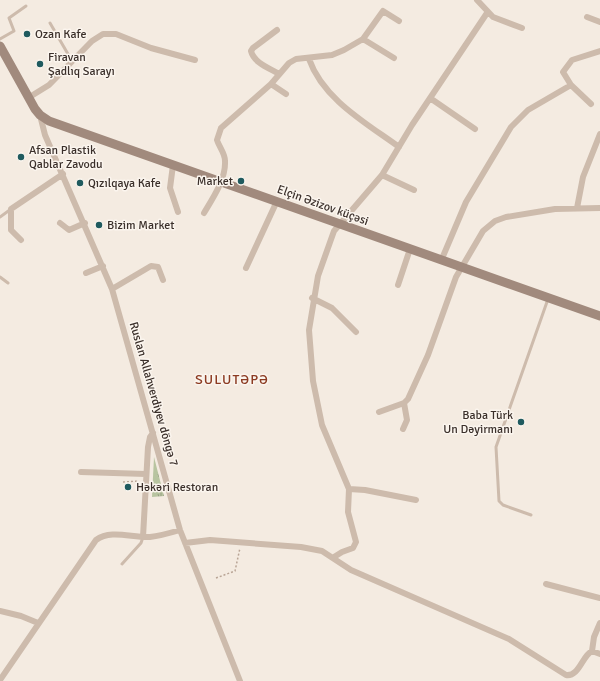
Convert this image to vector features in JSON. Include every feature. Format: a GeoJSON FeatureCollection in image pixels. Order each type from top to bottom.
{"type":"FeatureCollection","features":[{"type":"Feature","properties":{"kind":"street"},"geometry":{"type":"LineString","coordinates":[[477,0],[487,13],[501,21],[522,28]]}},
{"type":"Feature","properties":{"kind":"street"},"geometry":{"type":"LineString","coordinates":[[204,212],[220,181],[225,160],[217,140],[218,133],[271,84],[293,61],[338,53],[363,38],[383,11],[399,21]]}},
{"type":"Feature","properties":{"kind":"street"},"geometry":{"type":"LineString","coordinates":[[334,557],[356,545],[348,512],[349,489],[327,438],[318,412],[313,381],[308,330],[312,298],[318,276],[331,237],[339,224],[382,175],[430,98],[487,13]]}},
{"type":"Feature","properties":{"kind":"street"},"geometry":{"type":"LineString","coordinates":[[587,17],[600,22]]}},
{"type":"Feature","properties":{"kind":"street"},"geometry":{"type":"LineString","coordinates":[[277,30],[251,51],[254,58],[279,74]]}},
{"type":"Feature","properties":{"kind":"street"},"geometry":{"type":"LineString","coordinates":[[28,98],[49,85],[92,41],[108,33],[151,48],[195,60]]}},
{"type":"Feature","properties":{"kind":"street"},"geometry":{"type":"LineString","coordinates":[[363,38],[394,58]]}},
{"type":"Feature","properties":{"kind":"street"},"geometry":{"type":"LineString","coordinates":[[0,46],[28,98],[40,115]]}},
{"type":"Feature","properties":{"kind":"street"},"geometry":{"type":"LineString","coordinates":[[591,104],[571,85],[564,72],[567,65],[576,58],[600,50]]}},
{"type":"Feature","properties":{"kind":"street"},"geometry":{"type":"LineString","coordinates":[[308,59],[314,72],[330,93],[399,147]]}},
{"type":"Feature","properties":{"kind":"street"},"geometry":{"type":"LineString","coordinates":[[271,84],[286,94]]}},
{"type":"Feature","properties":{"kind":"street"},"geometry":{"type":"LineString","coordinates":[[441,261],[461,212],[511,127],[528,110],[571,85]]}},
{"type":"Feature","properties":{"kind":"street"},"geometry":{"type":"LineString","coordinates":[[430,98],[475,129]]}},
{"type":"Feature","properties":{"kind":"street","name":"Elçin Əzizov küçəsi"},"geometry":{"type":"LineString","coordinates":[[40,115],[49,121],[600,316]]}},
{"type":"Feature","properties":{"kind":"street","name":"Ruslan Allahverdiyev döngə 7"},"geometry":{"type":"LineString","coordinates":[[40,115],[45,134],[85,223],[112,289],[180,530],[240,681]]}},
{"type":"Feature","properties":{"kind":"street"},"geometry":{"type":"LineString","coordinates":[[577,208],[583,177],[600,134]]}},
{"type":"Feature","properties":{"kind":"street"},"geometry":{"type":"LineString","coordinates":[[172,165],[170,188],[178,212]]}},
{"type":"Feature","properties":{"kind":"street"},"geometry":{"type":"LineString","coordinates":[[21,240],[11,230],[11,209],[63,174]]}},
{"type":"Feature","properties":{"kind":"street"},"geometry":{"type":"LineString","coordinates":[[382,175],[414,190]]}},
{"type":"Feature","properties":{"kind":"street"},"geometry":{"type":"LineString","coordinates":[[246,268],[277,201]]}},
{"type":"Feature","properties":{"kind":"street"},"geometry":{"type":"LineString","coordinates":[[379,412],[404,403],[408,399],[428,355],[460,267],[483,231],[495,221],[506,217],[555,209],[600,208]]}},
{"type":"Feature","properties":{"kind":"street"},"geometry":{"type":"LineString","coordinates":[[60,223],[69,230],[85,223]]}},
{"type":"Feature","properties":{"kind":"street"},"geometry":{"type":"LineString","coordinates":[[398,285],[410,249]]}},
{"type":"Feature","properties":{"kind":"street"},"geometry":{"type":"LineString","coordinates":[[112,289],[155,265],[158,267],[163,280]]}},
{"type":"Feature","properties":{"kind":"street"},"geometry":{"type":"LineString","coordinates":[[86,273],[103,266]]}},
{"type":"Feature","properties":{"kind":"street"},"geometry":{"type":"LineString","coordinates":[[312,298],[332,308],[356,332]]}},
{"type":"Feature","properties":{"kind":"street"},"geometry":{"type":"LineString","coordinates":[[403,429],[407,420],[404,403]]}},
{"type":"Feature","properties":{"kind":"street"},"geometry":{"type":"LineString","coordinates":[[143,537],[145,481],[149,442],[153,433]]}},
{"type":"Feature","properties":{"kind":"street"},"geometry":{"type":"LineString","coordinates":[[81,472],[146,474]]}},
{"type":"Feature","properties":{"kind":"street"},"geometry":{"type":"LineString","coordinates":[[349,489],[365,490],[416,500]]}},
{"type":"Feature","properties":{"kind":"street"},"geometry":{"type":"LineString","coordinates":[[0,680],[96,540],[109,534],[143,537],[157,536],[180,530]]}},
{"type":"Feature","properties":{"kind":"street"},"geometry":{"type":"LineString","coordinates":[[185,543],[210,540],[316,549],[334,557],[351,570],[509,639],[566,675],[576,672],[585,657],[592,652],[594,637],[600,623]]}},
{"type":"Feature","properties":{"kind":"street"},"geometry":{"type":"LineString","coordinates":[[546,584],[600,598]]}},
{"type":"Feature","properties":{"kind":"street"},"geometry":{"type":"LineString","coordinates":[[0,611],[22,616],[38,623]]}},
{"type":"Feature","properties":{"kind":"street"},"geometry":{"type":"LineString","coordinates":[[592,652],[600,654]]}},
{"type":"Feature","properties":{"kind":"lane"},"geometry":{"type":"LineString","coordinates":[[0,39],[14,31],[9,18],[26,6]]}},
{"type":"Feature","properties":{"kind":"lane"},"geometry":{"type":"LineString","coordinates":[[50,23],[72,62]]}},
{"type":"Feature","properties":{"kind":"lane"},"geometry":{"type":"LineString","coordinates":[[0,217],[11,209]]}},
{"type":"Feature","properties":{"kind":"lane"},"geometry":{"type":"LineString","coordinates":[[0,277],[8,283]]}},
{"type":"Feature","properties":{"kind":"lane"},"geometry":{"type":"LineString","coordinates":[[532,515],[503,505],[499,501],[496,447],[548,298]]}},
{"type":"Feature","properties":{"kind":"lane"},"geometry":{"type":"LineString","coordinates":[[122,564],[141,543],[143,537]]}},
{"type":"Feature","properties":{"kind":"path"},"geometry":{"type":"LineString","coordinates":[[123,482],[145,481]]}},
{"type":"Feature","properties":{"kind":"path"},"geometry":{"type":"LineString","coordinates":[[216,578],[235,572],[241,543]]}},
{"type":"Feature","properties":{"kind":"green space"},"geometry":{"type":"Polygon","coordinates":[[[154,457],[164,496],[152,497],[154,457]]]}},
{"type":"Feature","properties":{"kind":"place","name":"Ozan Kafe"},"geometry":{"type":"Point","coordinates":[27,34]}},
{"type":"Feature","properties":{"kind":"place","name":"Firavan Şadlıq Sarayı"},"geometry":{"type":"Point","coordinates":[40,64]}},
{"type":"Feature","properties":{"kind":"place","name":"Afsan Plastik Qablar Zavodu"},"geometry":{"type":"Point","coordinates":[21,157]}},
{"type":"Feature","properties":{"kind":"place","name":"Market"},"geometry":{"type":"Point","coordinates":[241,181]}},
{"type":"Feature","properties":{"kind":"place","name":"Qızılqaya Kafe"},"geometry":{"type":"Point","coordinates":[80,183]}},
{"type":"Feature","properties":{"kind":"place","name":"Bizim Market"},"geometry":{"type":"Point","coordinates":[99,225]}},
{"type":"Feature","properties":{"kind":"place","name":"Baba Türk Un Dəyirmanı"},"geometry":{"type":"Point","coordinates":[521,422]}},
{"type":"Feature","properties":{"kind":"place","name":"Həkəri Restoran"},"geometry":{"type":"Point","coordinates":[128,487]}},
{"type":"Feature","properties":{"kind":"district","name":"SULUTƏPƏ"},"geometry":{"type":"Point","coordinates":[232,379]}}]}
